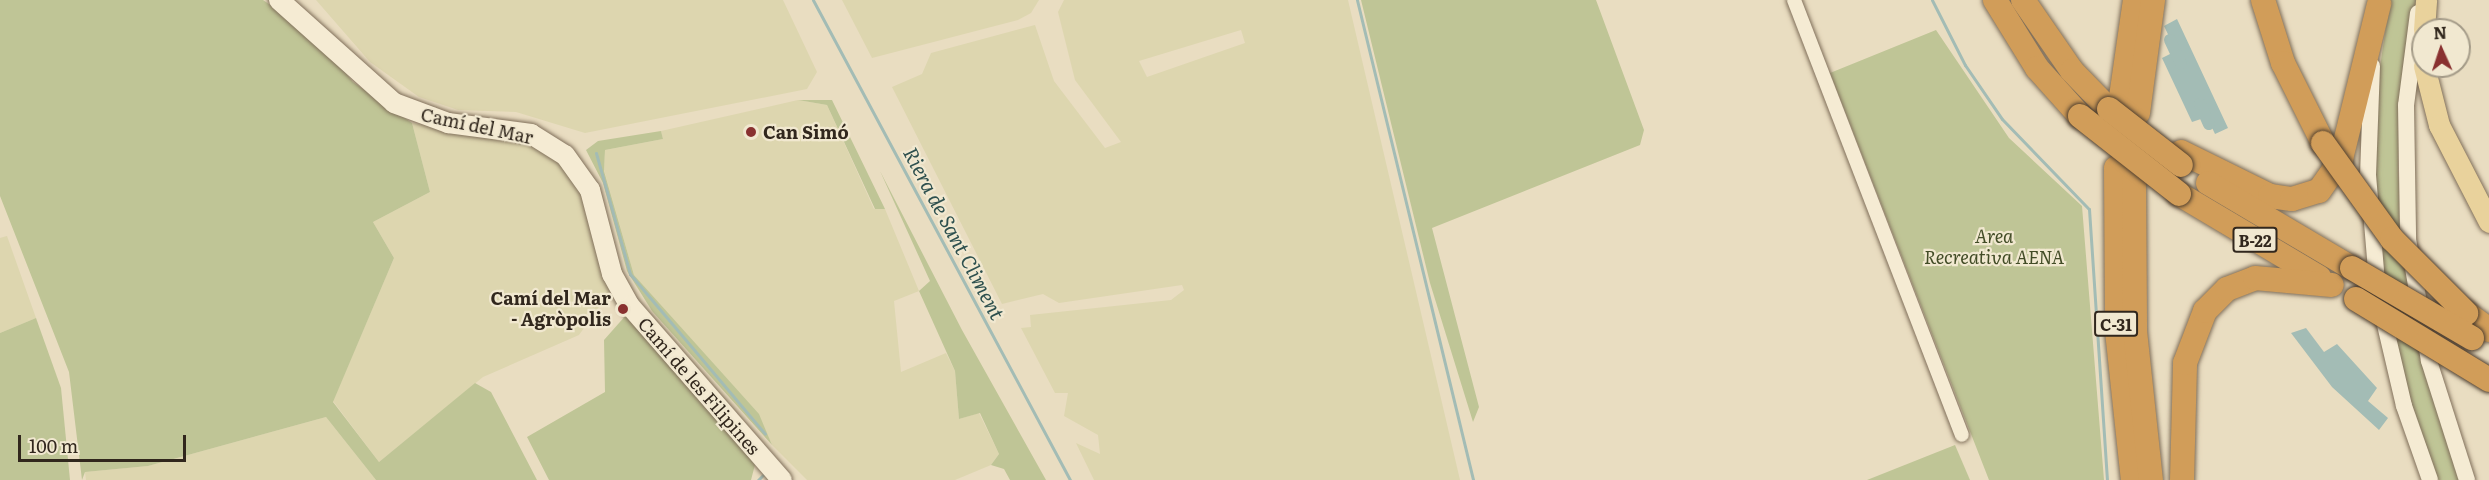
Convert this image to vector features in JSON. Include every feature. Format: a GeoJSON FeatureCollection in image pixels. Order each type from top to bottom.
{"type":"FeatureCollection","features":[{"type":"Feature","properties":{"kind":"highway","name":"B-22"},"geometry":{"type":"LineString","coordinates":[[1995,0],[2037,68],[2080,116],[2179,194],[2489,380]]}},
{"type":"Feature","properties":{"kind":"highway"},"geometry":{"type":"LineString","coordinates":[[2022,0],[2082,83],[2123,107],[2181,159],[2352,268],[2483,339]]}},
{"type":"Feature","properties":{"kind":"highway"},"geometry":{"type":"LineString","coordinates":[[2123,107],[2134,0]]}},
{"type":"Feature","properties":{"kind":"highway"},"geometry":{"type":"LineString","coordinates":[[2123,107],[2153,0]]}},
{"type":"Feature","properties":{"kind":"highway"},"geometry":{"type":"LineString","coordinates":[[2263,0],[2283,63],[2323,143],[2392,239],[2466,313],[2483,339]]}},
{"type":"Feature","properties":{"kind":"highway"},"geometry":{"type":"LineString","coordinates":[[2181,159],[2270,196],[2292,199],[2319,190],[2341,159],[2379,2]]}},
{"type":"Feature","properties":{"kind":"highway","name":"C-31"},"geometry":{"type":"LineString","coordinates":[[2133,480],[2116,330],[2125,173],[2135,331],[2151,480]]}},
{"type":"Feature","properties":{"kind":"highway"},"geometry":{"type":"LineString","coordinates":[[2182,480],[2185,363],[2205,311],[2227,289],[2256,278],[2332,285]]}},
{"type":"Feature","properties":{"kind":"main road","name":"Camí del Mar"},"geometry":{"type":"LineString","coordinates":[[279,0],[394,104],[448,123],[522,132],[556,147],[590,190],[620,290]]}},
{"type":"Feature","properties":{"kind":"main road"},"geometry":{"type":"LineString","coordinates":[[2425,18],[2426,0]]}},
{"type":"Feature","properties":{"kind":"main road"},"geometry":{"type":"LineString","coordinates":[[2427,78],[2443,136],[2489,222]]}},
{"type":"Feature","properties":{"kind":"main road","name":"Camí de les Filipines"},"geometry":{"type":"LineString","coordinates":[[620,290],[670,355],[782,480]]}},
{"type":"Feature","properties":{"kind":"street"},"geometry":{"type":"LineString","coordinates":[[1794,0],[1962,435]]}},
{"type":"Feature","properties":{"kind":"street"},"geometry":{"type":"LineString","coordinates":[[2421,0],[2406,105],[2408,239],[2429,361],[2467,480]]}},
{"type":"Feature","properties":{"kind":"street"},"geometry":{"type":"LineString","coordinates":[[2379,2],[2368,139],[2374,262],[2389,350],[2430,480]]}},
{"type":"Feature","properties":{"kind":"shaded area"},"geometry":{"type":"Polygon","coordinates":[[[316,0],[783,0],[817,72],[807,89],[585,133],[516,112],[458,110],[419,97],[370,62],[316,0]]]}},
{"type":"Feature","properties":{"kind":"shaded area"},"geometry":{"type":"Polygon","coordinates":[[[842,0],[1039,0],[1031,13],[1018,20],[872,58],[842,0]]]}},
{"type":"Feature","properties":{"kind":"shaded area"},"geometry":{"type":"Polygon","coordinates":[[[1064,0],[1348,0],[1460,480],[1094,480],[1076,443],[1100,454],[1098,435],[1064,416],[1068,393],[1055,393],[1021,328],[1031,327],[1030,315],[1171,300],[1184,290],[1182,285],[1059,303],[1043,294],[1002,304],[892,87],[922,74],[931,53],[1035,25],[1054,81],[1105,148],[1121,142],[1075,80],[1058,12],[1064,0]],[[1241,30],[1139,61],[1147,77],[1245,43],[1241,30]]]}},
{"type":"Feature","properties":{"kind":"shaded area"},"geometry":{"type":"Polygon","coordinates":[[[798,100],[827,105],[874,209],[885,209],[919,291],[894,301],[901,372],[946,353],[955,371],[959,419],[979,413],[999,454],[991,465],[955,480],[807,480],[772,445],[758,414],[634,275],[604,170],[605,150],[663,139],[661,131],[798,100]]]}},
{"type":"Feature","properties":{"kind":"shaded area"},"geometry":{"type":"Polygon","coordinates":[[[412,123],[531,142],[558,159],[578,185],[612,289],[579,335],[483,377],[379,462],[333,401],[394,258],[373,222],[430,192],[412,123]]]}},
{"type":"Feature","properties":{"kind":"shaded area"},"geometry":{"type":"Polygon","coordinates":[[[7,236],[36,318],[0,333],[0,238],[7,236]]]}},
{"type":"Feature","properties":{"kind":"shaded area"},"geometry":{"type":"Polygon","coordinates":[[[326,417],[376,480],[86,480],[85,472],[148,466],[326,417]]]}},
{"type":"Feature","properties":{"kind":"green space"},"geometry":{"type":"Polygon","coordinates":[[[0,0],[263,0],[313,34],[353,82],[412,123],[430,192],[373,222],[394,258],[333,402],[379,462],[475,383],[491,392],[537,480],[376,480],[326,417],[148,466],[85,472],[82,480],[69,372],[0,196],[0,0]]]}},
{"type":"Feature","properties":{"kind":"green space"},"geometry":{"type":"Polygon","coordinates":[[[1361,0],[1596,0],[1644,130],[1640,145],[1432,228],[1479,407],[1473,422],[1430,283],[1361,0]]]}},
{"type":"Feature","properties":{"kind":"green space"},"geometry":{"type":"Polygon","coordinates":[[[2390,0],[2416,0],[2413,18],[2411,18],[2402,84],[2398,170],[2406,276],[2424,366],[2465,480],[2438,480],[2399,368],[2381,272],[2375,211],[2378,80],[2390,0]]]}},
{"type":"Feature","properties":{"kind":"green space","name":"Area Recreativa AENA"},"geometry":{"type":"Polygon","coordinates":[[[1936,30],[2009,138],[2082,206],[2104,480],[1989,480],[1830,73],[1936,30]]]}},
{"type":"Feature","properties":{"kind":"green space"},"geometry":{"type":"Polygon","coordinates":[[[798,100],[832,100],[885,209],[875,209],[827,105],[798,100]]]}},
{"type":"Feature","properties":{"kind":"green space"},"geometry":{"type":"Polygon","coordinates":[[[661,131],[663,139],[605,150],[604,171],[634,275],[759,414],[772,445],[652,311],[627,271],[603,183],[586,150],[598,141],[661,131]]]}},
{"type":"Feature","properties":{"kind":"green space"},"geometry":{"type":"Polygon","coordinates":[[[880,171],[962,330],[1046,480],[1010,480],[1004,469],[991,465],[999,454],[980,413],[959,419],[955,371],[919,291],[930,281],[880,171]]]}},
{"type":"Feature","properties":{"kind":"green space"},"geometry":{"type":"Polygon","coordinates":[[[627,314],[756,461],[751,480],[549,480],[527,437],[605,392],[604,340],[627,314]]]}},
{"type":"Feature","properties":{"kind":"green space"},"geometry":{"type":"Polygon","coordinates":[[[36,318],[61,388],[70,480],[0,480],[0,333],[36,318]]]}},
{"type":"Feature","properties":{"kind":"green space"},"geometry":{"type":"Polygon","coordinates":[[[1955,445],[1970,480],[1867,480],[1955,445]]]}},
{"type":"Feature","properties":{"kind":"water"},"geometry":{"type":"Polygon","coordinates":[[[2177,19],[2228,128],[2215,134],[2207,117],[2192,122],[2162,58],[2176,51],[2164,26],[2177,19]]]}},
{"type":"Feature","properties":{"kind":"water"},"geometry":{"type":"Polygon","coordinates":[[[2306,328],[2324,352],[2337,344],[2377,388],[2368,401],[2388,418],[2379,430],[2332,387],[2291,333],[2306,328]]]}},
{"type":"Feature","properties":{"kind":"waterway","name":"Riera de Sant Climent"},"geometry":{"type":"LineString","coordinates":[[813,0],[1070,480]]}},
{"type":"Feature","properties":{"kind":"waterway"},"geometry":{"type":"LineString","coordinates":[[1357,0],[1473,480]]}},
{"type":"Feature","properties":{"kind":"waterway"},"geometry":{"type":"LineString","coordinates":[[1932,0],[1965,65],[2002,119],[2089,209],[2107,480]]}},
{"type":"Feature","properties":{"kind":"waterway"},"geometry":{"type":"LineString","coordinates":[[2170,40],[2181,64]]}},
{"type":"Feature","properties":{"kind":"waterway"},"geometry":{"type":"LineString","coordinates":[[2200,104],[2209,124]]}},
{"type":"Feature","properties":{"kind":"waterway"},"geometry":{"type":"LineString","coordinates":[[596,153],[630,274],[765,434]]}},
{"type":"Feature","properties":{"kind":"waterway"},"geometry":{"type":"LineString","coordinates":[[758,480],[763,475]]}},
{"type":"Feature","properties":{"kind":"place","name":"Can Simó"},"geometry":{"type":"Point","coordinates":[751,132]}},
{"type":"Feature","properties":{"kind":"place","name":"Camí del Mar - Agròpolis"},"geometry":{"type":"Point","coordinates":[623,309]}}]}
